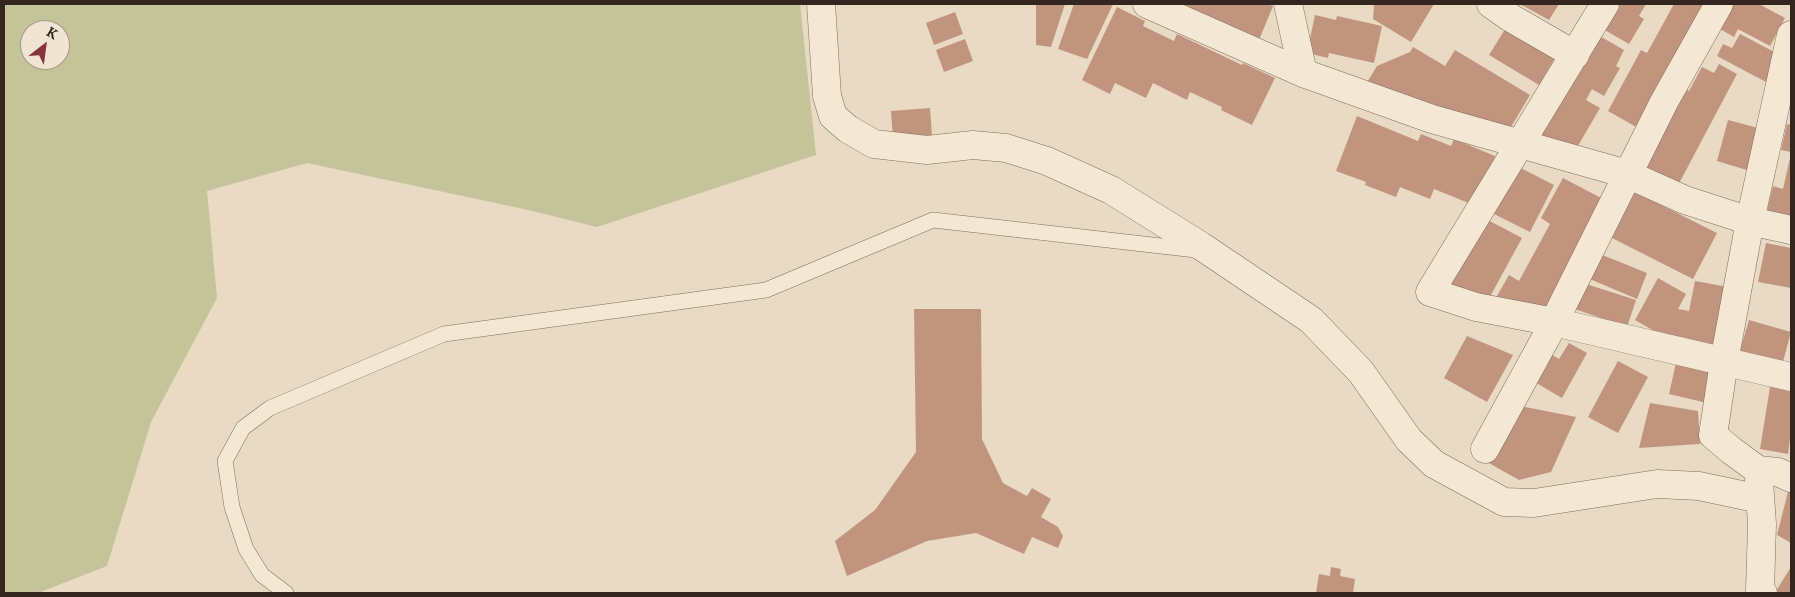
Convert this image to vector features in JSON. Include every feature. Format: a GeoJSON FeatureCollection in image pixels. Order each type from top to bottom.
{"type":"FeatureCollection","features":[{"type":"Feature","properties":{"kind":"street"},"geometry":{"type":"LineString","coordinates":[[821,4],[827,96],[834,116],[848,129],[874,144],[927,150],[973,145],[1006,148],[1047,161],[1111,190],[1208,251],[1311,320],[1361,372],[1409,440],[1434,464],[1504,502],[1534,503],[1657,484],[1699,486],[1760,499]]}},
{"type":"Feature","properties":{"kind":"street"},"geometry":{"type":"LineString","coordinates":[[1147,4],[1302,72],[1432,119],[1627,174],[1685,200],[1750,221],[1791,230]]}},
{"type":"Feature","properties":{"kind":"street"},"geometry":{"type":"LineString","coordinates":[[1288,4],[1302,72]]}},
{"type":"Feature","properties":{"kind":"street"},"geometry":{"type":"LineString","coordinates":[[1491,4],[1511,18],[1575,55]]}},
{"type":"Feature","properties":{"kind":"street"},"geometry":{"type":"LineString","coordinates":[[1605,4],[1430,292],[1476,307],[1554,322],[1791,377]]}},
{"type":"Feature","properties":{"kind":"street"},"geometry":{"type":"LineString","coordinates":[[1485,449],[1554,322],[1664,102],[1719,4]]}},
{"type":"Feature","properties":{"kind":"street"},"geometry":{"type":"LineString","coordinates":[[1791,35],[1750,221],[1724,362],[1714,435],[1758,470],[1778,472],[1791,478]]}},
{"type":"Feature","properties":{"kind":"street"},"geometry":{"type":"LineString","coordinates":[[1758,470],[1762,524],[1760,591],[1763,593]]}},
{"type":"Feature","properties":{"kind":"lane"},"geometry":{"type":"LineString","coordinates":[[286,593],[262,575],[246,549],[232,507],[225,460],[244,428],[270,408],[444,334],[766,290],[933,220],[1208,251]]}},
{"type":"Feature","properties":{"kind":"green space"},"geometry":{"type":"Polygon","coordinates":[[[4,4],[800,4],[816,155],[597,227],[524,209],[307,163],[207,191],[217,298],[151,422],[107,566],[38,593],[4,593],[4,4]]]}},
{"type":"Feature","properties":{"kind":"building"},"geometry":{"type":"Polygon","coordinates":[[[1036,4],[1065,4],[1051,47],[1036,45],[1036,4]]]}},
{"type":"Feature","properties":{"kind":"building"},"geometry":{"type":"Polygon","coordinates":[[[1074,4],[1113,4],[1087,59],[1058,49],[1074,4]]]}},
{"type":"Feature","properties":{"kind":"building"},"geometry":{"type":"Polygon","coordinates":[[[1160,4],[1267,4],[1273,6],[1257,45],[1160,4]]]}},
{"type":"Feature","properties":{"kind":"building"},"geometry":{"type":"Polygon","coordinates":[[[1374,4],[1434,4],[1411,42],[1373,19],[1374,4]]]}},
{"type":"Feature","properties":{"kind":"building"},"geometry":{"type":"Polygon","coordinates":[[[1520,4],[1559,4],[1549,20],[1520,4]]]}},
{"type":"Feature","properties":{"kind":"building"},"geometry":{"type":"Polygon","coordinates":[[[1618,4],[1646,4],[1639,16],[1644,19],[1629,44],[1603,29],[1618,4]]]}},
{"type":"Feature","properties":{"kind":"building"},"geometry":{"type":"Polygon","coordinates":[[[1674,4],[1709,4],[1638,128],[1608,111],[1641,50],[1647,53],[1674,4]]]}},
{"type":"Feature","properties":{"kind":"building"},"geometry":{"type":"Polygon","coordinates":[[[1733,4],[1759,4],[1785,18],[1770,46],[1738,29],[1734,37],[1720,29],[1733,4]]]}},
{"type":"Feature","properties":{"kind":"building"},"geometry":{"type":"Polygon","coordinates":[[[1117,7],[1145,21],[1143,26],[1174,41],[1177,34],[1242,65],[1243,63],[1275,78],[1252,125],[1221,110],[1222,107],[1190,92],[1187,100],[1153,83],[1146,98],[1115,83],[1110,94],[1082,80],[1117,7]]]}},
{"type":"Feature","properties":{"kind":"building"},"geometry":{"type":"Polygon","coordinates":[[[955,12],[963,34],[934,45],[926,23],[955,12]]]}},
{"type":"Feature","properties":{"kind":"building"},"geometry":{"type":"Polygon","coordinates":[[[1315,15],[1336,20],[1337,16],[1382,26],[1374,63],[1329,53],[1328,58],[1307,53],[1315,15]]]}},
{"type":"Feature","properties":{"kind":"building"},"geometry":{"type":"Polygon","coordinates":[[[1507,26],[1556,56],[1539,85],[1489,55],[1507,26]]]}},
{"type":"Feature","properties":{"kind":"building"},"geometry":{"type":"Polygon","coordinates":[[[1596,34],[1624,50],[1616,66],[1620,68],[1604,96],[1592,89],[1586,100],[1600,108],[1572,156],[1534,134],[1596,34]]]}},
{"type":"Feature","properties":{"kind":"building"},"geometry":{"type":"Polygon","coordinates":[[[1740,34],[1780,55],[1766,82],[1717,56],[1723,44],[1732,48],[1740,34]]]}},
{"type":"Feature","properties":{"kind":"building"},"geometry":{"type":"Polygon","coordinates":[[[965,39],[973,61],[944,72],[936,50],[965,39]]]}},
{"type":"Feature","properties":{"kind":"building"},"geometry":{"type":"Polygon","coordinates":[[[1413,47],[1445,66],[1455,50],[1530,95],[1505,137],[1466,114],[1460,124],[1366,84],[1377,66],[1410,52],[1413,47]]]}},
{"type":"Feature","properties":{"kind":"building"},"geometry":{"type":"Polygon","coordinates":[[[1719,64],[1737,74],[1675,191],[1642,173],[1686,89],[1689,91],[1702,67],[1714,73],[1719,64]]]}},
{"type":"Feature","properties":{"kind":"building"},"geometry":{"type":"Polygon","coordinates":[[[930,108],[932,136],[893,139],[891,111],[930,108]]]}},
{"type":"Feature","properties":{"kind":"building"},"geometry":{"type":"Polygon","coordinates":[[[1357,116],[1418,141],[1421,134],[1451,146],[1454,139],[1495,156],[1476,206],[1434,189],[1430,199],[1400,187],[1396,197],[1365,185],[1366,182],[1336,171],[1357,116]]]}},
{"type":"Feature","properties":{"kind":"building"},"geometry":{"type":"Polygon","coordinates":[[[1728,120],[1762,129],[1750,171],[1717,161],[1728,120]]]}},
{"type":"Feature","properties":{"kind":"building"},"geometry":{"type":"Polygon","coordinates":[[[1787,124],[1791,125],[1791,152],[1781,150],[1787,124]]]}},
{"type":"Feature","properties":{"kind":"building"},"geometry":{"type":"Polygon","coordinates":[[[1790,158],[1791,225],[1765,219],[1773,186],[1783,189],[1790,158]]]}},
{"type":"Feature","properties":{"kind":"building"},"geometry":{"type":"Polygon","coordinates":[[[1515,165],[1554,185],[1530,232],[1492,213],[1515,165]]]}},
{"type":"Feature","properties":{"kind":"building"},"geometry":{"type":"Polygon","coordinates":[[[1563,178],[1605,200],[1541,317],[1493,303],[1509,275],[1519,281],[1550,224],[1541,218],[1563,178]]]}},
{"type":"Feature","properties":{"kind":"building"},"geometry":{"type":"Polygon","coordinates":[[[1635,192],[1717,233],[1693,279],[1612,238],[1635,192]]]}},
{"type":"Feature","properties":{"kind":"building"},"geometry":{"type":"Polygon","coordinates":[[[1484,218],[1522,238],[1486,304],[1448,283],[1484,218]]]}},
{"type":"Feature","properties":{"kind":"building"},"geometry":{"type":"Polygon","coordinates":[[[1766,243],[1791,248],[1791,288],[1758,282],[1766,243]]]}},
{"type":"Feature","properties":{"kind":"building"},"geometry":{"type":"Polygon","coordinates":[[[1595,252],[1647,273],[1637,299],[1585,277],[1595,252]]]}},
{"type":"Feature","properties":{"kind":"building"},"geometry":{"type":"Polygon","coordinates":[[[1658,278],[1686,294],[1678,309],[1689,311],[1695,281],[1728,287],[1715,350],[1663,336],[1635,320],[1658,278]]]}},
{"type":"Feature","properties":{"kind":"building"},"geometry":{"type":"Polygon","coordinates":[[[1583,283],[1636,300],[1627,327],[1575,309],[1583,283]]]}},
{"type":"Feature","properties":{"kind":"building"},"geometry":{"type":"Polygon","coordinates":[[[914,309],[981,309],[982,439],[1003,483],[1027,496],[1032,488],[1051,499],[1041,517],[1058,527],[1063,536],[1058,548],[1032,537],[1024,554],[976,533],[927,541],[847,576],[835,541],[875,510],[916,452],[914,309]]]}},
{"type":"Feature","properties":{"kind":"building"},"geometry":{"type":"Polygon","coordinates":[[[1749,320],[1791,332],[1781,369],[1738,357],[1749,320]]]}},
{"type":"Feature","properties":{"kind":"building"},"geometry":{"type":"Polygon","coordinates":[[[1467,336],[1513,355],[1487,402],[1444,378],[1467,336]]]}},
{"type":"Feature","properties":{"kind":"building"},"geometry":{"type":"Polygon","coordinates":[[[1569,343],[1587,353],[1562,398],[1531,380],[1547,352],[1559,359],[1569,343]]]}},
{"type":"Feature","properties":{"kind":"building"},"geometry":{"type":"Polygon","coordinates":[[[1618,361],[1648,377],[1618,433],[1588,417],[1618,361]]]}},
{"type":"Feature","properties":{"kind":"building"},"geometry":{"type":"Polygon","coordinates":[[[1676,363],[1714,372],[1707,403],[1669,394],[1676,363]]]}},
{"type":"Feature","properties":{"kind":"building"},"geometry":{"type":"Polygon","coordinates":[[[1770,387],[1791,390],[1791,432],[1788,454],[1760,449],[1770,387]]]}},
{"type":"Feature","properties":{"kind":"building"},"geometry":{"type":"Polygon","coordinates":[[[1650,403],[1698,411],[1700,444],[1639,448],[1650,403]]]}},
{"type":"Feature","properties":{"kind":"building"},"geometry":{"type":"Polygon","coordinates":[[[1515,405],[1576,417],[1551,472],[1519,480],[1487,462],[1515,405]]]}},
{"type":"Feature","properties":{"kind":"building"},"geometry":{"type":"Polygon","coordinates":[[[1791,485],[1791,543],[1777,535],[1791,485]]]}},
{"type":"Feature","properties":{"kind":"building"},"geometry":{"type":"Polygon","coordinates":[[[1331,567],[1341,569],[1340,576],[1355,579],[1353,593],[1316,593],[1319,574],[1330,576],[1331,567]]]}},
{"type":"Feature","properties":{"kind":"building"},"geometry":{"type":"Polygon","coordinates":[[[1791,567],[1791,593],[1779,593],[1776,591],[1791,567]]]}}]}
